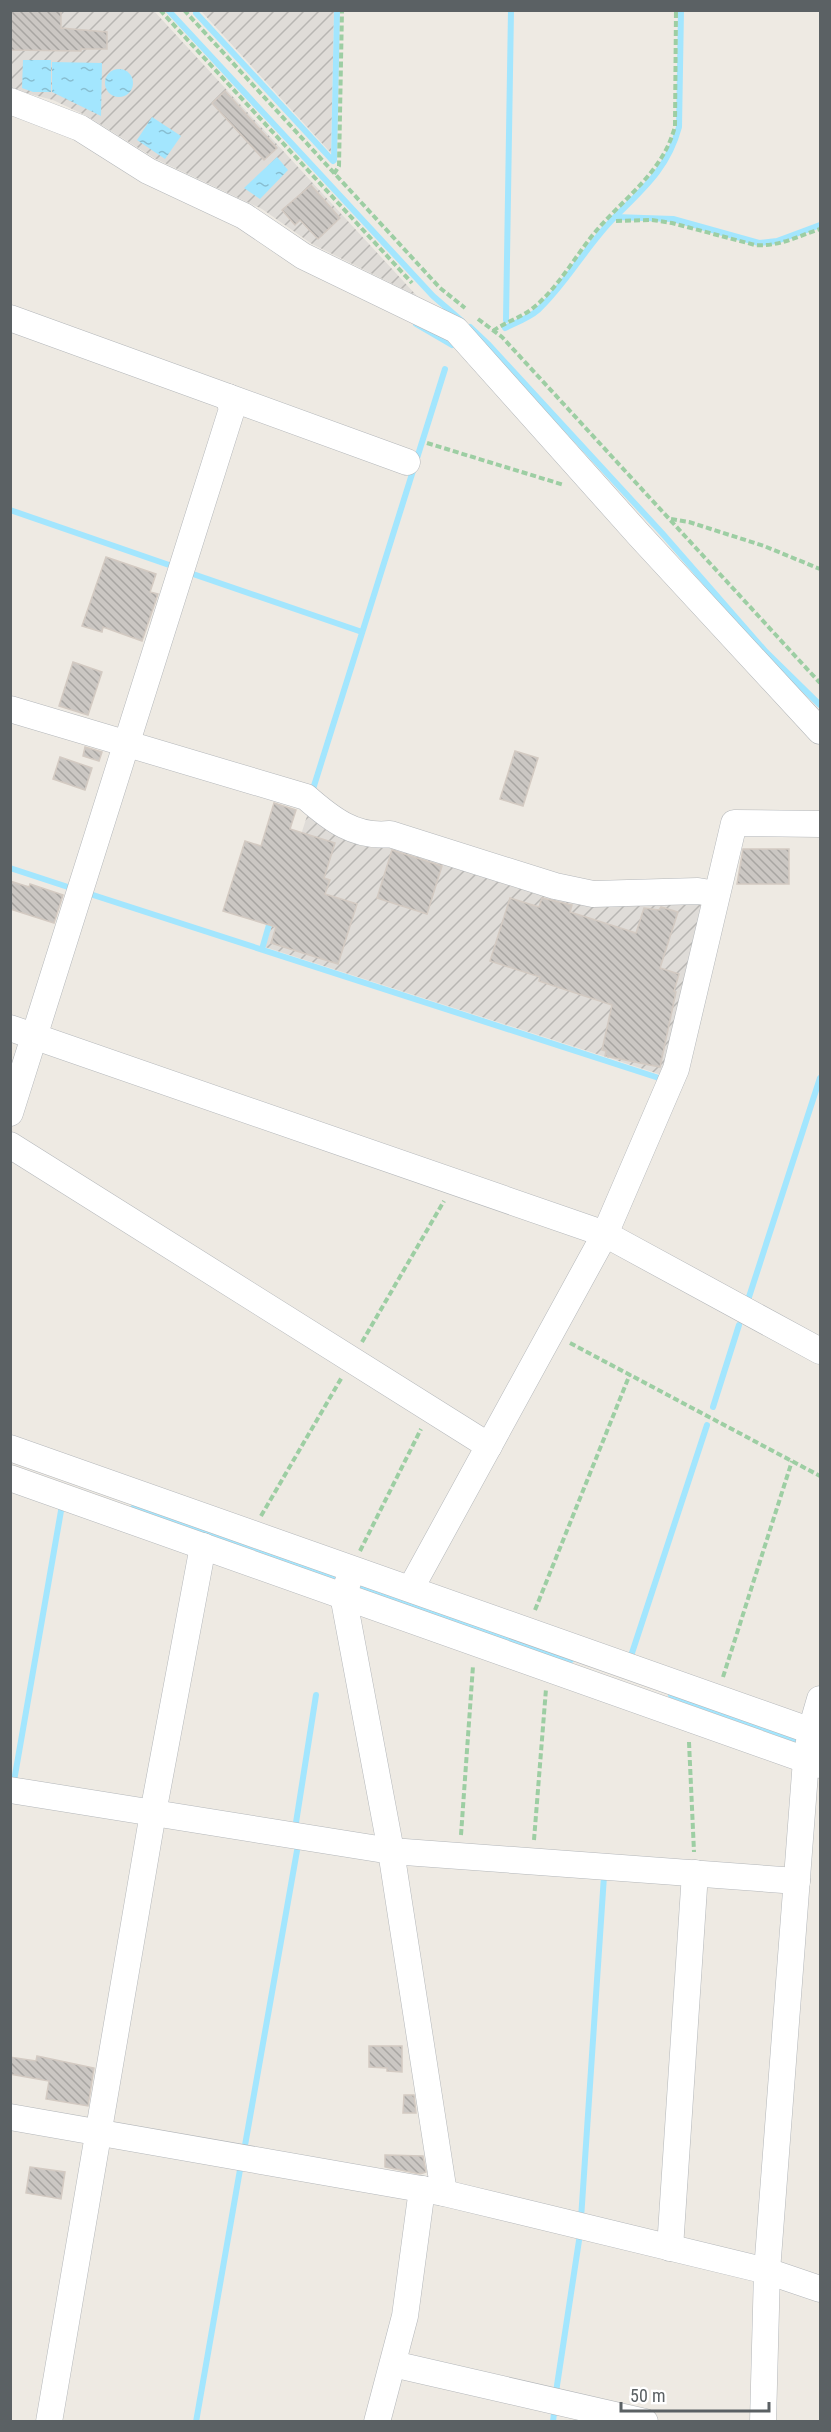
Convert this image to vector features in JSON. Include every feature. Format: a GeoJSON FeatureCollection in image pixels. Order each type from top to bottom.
{"type":"FeatureCollection","features":[{"type":"Feature","properties":{"kind":"street"},"geometry":{"type":"LineString","coordinates":[[10,101],[80,128],[148,171],[244,216],[303,256],[456,330],[820,731]]}},
{"type":"Feature","properties":{"kind":"street"},"geometry":{"type":"LineString","coordinates":[[10,318],[407,462]]}},
{"type":"Feature","properties":{"kind":"street"},"geometry":{"type":"LineString","coordinates":[[10,1113],[22,1032],[127,744],[232,409],[228,397]]}},
{"type":"Feature","properties":{"kind":"street"},"geometry":{"type":"LineString","coordinates":[[10,709],[306,797],[332,820],[372,836],[390,834],[555,886],[592,894],[698,891],[716,894]]}},
{"type":"Feature","properties":{"kind":"street"},"geometry":{"type":"LineString","coordinates":[[411,1588],[605,1234],[676,1070],[734,823],[820,824]]}},
{"type":"Feature","properties":{"kind":"street"},"geometry":{"type":"LineString","coordinates":[[22,1032],[605,1234],[820,1351]]}},
{"type":"Feature","properties":{"kind":"street"},"geometry":{"type":"LineString","coordinates":[[10,1145],[489,1446]]}},
{"type":"Feature","properties":{"kind":"street"},"geometry":{"type":"LineString","coordinates":[[10,1448],[349,1579],[475,1642],[688,1718],[812,1747]]}},
{"type":"Feature","properties":{"kind":"street"},"geometry":{"type":"LineString","coordinates":[[10,1478],[203,1546],[349,1579],[411,1588],[716,1697],[812,1747]]}},
{"type":"Feature","properties":{"kind":"street"},"geometry":{"type":"LineString","coordinates":[[49,2421],[153,1813],[203,1546]]}},
{"type":"Feature","properties":{"kind":"street"},"geometry":{"type":"LineString","coordinates":[[349,1579],[391,1851],[433,2191],[405,2316],[377,2421]]}},
{"type":"Feature","properties":{"kind":"street"},"geometry":{"type":"LineString","coordinates":[[763,2421],[767,2271],[797,1881],[812,1747],[820,1699]]}},
{"type":"Feature","properties":{"kind":"street"},"geometry":{"type":"LineString","coordinates":[[10,1790],[391,1851],[797,1881]]}},
{"type":"Feature","properties":{"kind":"street"},"geometry":{"type":"LineString","coordinates":[[670,2248],[695,1873]]}},
{"type":"Feature","properties":{"kind":"street"},"geometry":{"type":"LineString","coordinates":[[10,2117],[433,2191],[767,2271],[820,2289]]}},
{"type":"Feature","properties":{"kind":"street"},"geometry":{"type":"LineString","coordinates":[[393,2364],[645,2421]]}},
{"type":"Feature","properties":{"kind":"path"},"geometry":{"type":"LineString","coordinates":[[160,10],[419,291]]}},
{"type":"Feature","properties":{"kind":"path"},"geometry":{"type":"LineString","coordinates":[[184,10],[440,288],[467,309]]}},
{"type":"Feature","properties":{"kind":"path"},"geometry":{"type":"LineString","coordinates":[[334,174],[339,166],[342,10]]}},
{"type":"Feature","properties":{"kind":"path"},"geometry":{"type":"LineString","coordinates":[[493,331],[532,309],[558,283],[597,230],[664,156],[675,126],[676,10]]}},
{"type":"Feature","properties":{"kind":"path"},"geometry":{"type":"LineString","coordinates":[[616,220],[652,220],[672,223],[755,246],[779,244],[820,229]]}},
{"type":"Feature","properties":{"kind":"path"},"geometry":{"type":"LineString","coordinates":[[476,316],[493,331],[671,519],[820,683]]}},
{"type":"Feature","properties":{"kind":"path"},"geometry":{"type":"LineString","coordinates":[[427,443],[592,494],[598,489]]}},
{"type":"Feature","properties":{"kind":"path"},"geometry":{"type":"LineString","coordinates":[[671,519],[689,522],[764,546],[820,569]]}},
{"type":"Feature","properties":{"kind":"path"},"geometry":{"type":"LineString","coordinates":[[551,1332],[820,1476]]}},
{"type":"Feature","properties":{"kind":"path"},"geometry":{"type":"LineString","coordinates":[[527,1630],[630,1374]]}},
{"type":"Feature","properties":{"kind":"path"},"geometry":{"type":"LineString","coordinates":[[349,1579],[431,1409]]}},
{"type":"Feature","properties":{"kind":"path"},"geometry":{"type":"LineString","coordinates":[[716,1697],[792,1461]]}},
{"type":"Feature","properties":{"kind":"path"},"geometry":{"type":"LineString","coordinates":[[459,1856],[475,1642]]}},
{"type":"Feature","properties":{"kind":"path"},"geometry":{"type":"LineString","coordinates":[[533,1862],[548,1668]]}},
{"type":"Feature","properties":{"kind":"path"},"geometry":{"type":"LineString","coordinates":[[688,1718],[695,1873]]}},
{"type":"Feature","properties":{"kind":"shaded area"},"geometry":{"type":"Polygon","coordinates":[[[10,11],[154,11],[417,296],[312,244],[262,209],[156,159],[87,116],[53,100],[11,89],[10,11]]]}},
{"type":"Feature","properties":{"kind":"shaded area"},"geometry":{"type":"Polygon","coordinates":[[[201,11],[334,11],[331,153],[201,11]]]}},
{"type":"Feature","properties":{"kind":"shaded area"},"geometry":{"type":"Polygon","coordinates":[[[307,816],[376,841],[705,904],[665,1076],[265,947],[307,816]]]}},
{"type":"Feature","properties":{"kind":"water"},"geometry":{"type":"Polygon","coordinates":[[[23,60],[51,60],[51,92],[33,92],[22,88],[23,60]]]}},
{"type":"Feature","properties":{"kind":"water"},"geometry":{"type":"Polygon","coordinates":[[[52,62],[102,63],[101,116],[52,92],[52,62]]]}},
{"type":"Feature","properties":{"kind":"water"},"geometry":{"type":"Polygon","coordinates":[[[119,69],[129,73],[133,83],[129,93],[119,97],[109,93],[105,83],[109,73],[119,69]]]}},
{"type":"Feature","properties":{"kind":"water"},"geometry":{"type":"Polygon","coordinates":[[[152,117],[181,136],[165,159],[137,140],[152,117]]]}},
{"type":"Feature","properties":{"kind":"water"},"geometry":{"type":"Polygon","coordinates":[[[277,157],[288,170],[260,199],[244,188],[277,157]]]}},
{"type":"Feature","properties":{"kind":"building"},"geometry":{"type":"Polygon","coordinates":[[[10,10],[61,10],[61,28],[107,32],[107,49],[10,50],[10,10]]]}},
{"type":"Feature","properties":{"kind":"building"},"geometry":{"type":"Polygon","coordinates":[[[225,91],[277,148],[264,160],[212,103],[225,91]]]}},
{"type":"Feature","properties":{"kind":"building"},"geometry":{"type":"Polygon","coordinates":[[[311,185],[340,218],[318,239],[300,220],[295,225],[282,210],[311,185]]]}},
{"type":"Feature","properties":{"kind":"building"},"geometry":{"type":"Polygon","coordinates":[[[106,557],[156,574],[150,592],[158,594],[142,641],[103,627],[102,632],[82,626],[106,557]]]}},
{"type":"Feature","properties":{"kind":"building"},"geometry":{"type":"Polygon","coordinates":[[[73,662],[102,672],[88,715],[59,706],[73,662]]]}},
{"type":"Feature","properties":{"kind":"building"},"geometry":{"type":"Polygon","coordinates":[[[85,747],[102,752],[99,761],[83,756],[85,747]]]}},
{"type":"Feature","properties":{"kind":"building"},"geometry":{"type":"Polygon","coordinates":[[[515,751],[538,758],[523,806],[500,799],[515,751]]]}},
{"type":"Feature","properties":{"kind":"building"},"geometry":{"type":"Polygon","coordinates":[[[60,757],[92,768],[85,790],[53,779],[60,757]]]}},
{"type":"Feature","properties":{"kind":"building"},"geometry":{"type":"Polygon","coordinates":[[[274,803],[296,810],[290,829],[335,843],[324,878],[330,880],[325,894],[357,904],[338,964],[271,943],[276,927],[223,911],[245,841],[261,846],[274,803]]]}},
{"type":"Feature","properties":{"kind":"building"},"geometry":{"type":"Polygon","coordinates":[[[743,849],[789,849],[789,884],[737,884],[743,849]]]}},
{"type":"Feature","properties":{"kind":"building"},"geometry":{"type":"Polygon","coordinates":[[[392,850],[442,866],[427,914],[377,898],[392,850]]]}},
{"type":"Feature","properties":{"kind":"building"},"geometry":{"type":"Polygon","coordinates":[[[10,881],[29,887],[30,884],[63,895],[54,923],[10,909],[10,881]]]}},
{"type":"Feature","properties":{"kind":"building"},"geometry":{"type":"Polygon","coordinates":[[[510,898],[539,907],[542,898],[572,905],[570,912],[636,933],[644,908],[659,910],[661,907],[678,912],[660,968],[679,974],[660,1067],[605,1056],[606,1051],[602,1050],[612,1005],[539,981],[540,977],[490,961],[510,898]]]}},
{"type":"Feature","properties":{"kind":"building"},"geometry":{"type":"Polygon","coordinates":[[[369,2046],[402,2046],[402,2072],[369,2067],[369,2046]]]}},
{"type":"Feature","properties":{"kind":"building"},"geometry":{"type":"Polygon","coordinates":[[[37,2056],[94,2068],[88,2106],[46,2099],[49,2081],[10,2074],[10,2057],[36,2061],[37,2056]]]}},
{"type":"Feature","properties":{"kind":"building"},"geometry":{"type":"Polygon","coordinates":[[[404,2095],[414,2095],[416,2113],[403,2113],[404,2095]]]}},
{"type":"Feature","properties":{"kind":"building"},"geometry":{"type":"Polygon","coordinates":[[[385,2155],[423,2156],[426,2172],[420,2174],[385,2167],[385,2155]]]}},
{"type":"Feature","properties":{"kind":"building"},"geometry":{"type":"Polygon","coordinates":[[[30,2167],[65,2172],[61,2199],[26,2193],[30,2167]]]}},
{"type":"Feature","properties":{"kind":"waterway"},"geometry":{"type":"LineString","coordinates":[[168,10],[433,296],[462,321]]}},
{"type":"Feature","properties":{"kind":"waterway"},"geometry":{"type":"LineString","coordinates":[[334,160],[337,10]]}},
{"type":"Feature","properties":{"kind":"waterway"},"geometry":{"type":"LineString","coordinates":[[506,320],[511,10]]}},
{"type":"Feature","properties":{"kind":"waterway"},"geometry":{"type":"LineString","coordinates":[[615,217],[662,166],[679,127],[681,10]]}},
{"type":"Feature","properties":{"kind":"waterway"},"geometry":{"type":"LineString","coordinates":[[196,13],[333,161]]}},
{"type":"Feature","properties":{"kind":"waterway"},"geometry":{"type":"LineString","coordinates":[[505,328],[538,310],[615,217],[673,219],[759,243],[777,241],[820,225]]}},
{"type":"Feature","properties":{"kind":"waterway"},"geometry":{"type":"LineString","coordinates":[[416,324],[452,345]]}},
{"type":"Feature","properties":{"kind":"waterway"},"geometry":{"type":"LineString","coordinates":[[470,327],[662,533],[766,652],[820,705]]}},
{"type":"Feature","properties":{"kind":"waterway"},"geometry":{"type":"LineString","coordinates":[[313,789],[445,369]]}},
{"type":"Feature","properties":{"kind":"waterway"},"geometry":{"type":"LineString","coordinates":[[10,510],[172,566]]}},
{"type":"Feature","properties":{"kind":"waterway"},"geometry":{"type":"LineString","coordinates":[[193,574],[362,632]]}},
{"type":"Feature","properties":{"kind":"waterway"},"geometry":{"type":"LineString","coordinates":[[10,868],[71,888]]}},
{"type":"Feature","properties":{"kind":"waterway"},"geometry":{"type":"LineString","coordinates":[[90,894],[662,1079]]}},
{"type":"Feature","properties":{"kind":"waterway"},"geometry":{"type":"LineString","coordinates":[[262,949],[271,918]]}},
{"type":"Feature","properties":{"kind":"waterway"},"geometry":{"type":"LineString","coordinates":[[748,1300],[820,1078]]}},
{"type":"Feature","properties":{"kind":"waterway"},"geometry":{"type":"LineString","coordinates":[[713,1407],[739,1325]]}},
{"type":"Feature","properties":{"kind":"waterway"},"geometry":{"type":"LineString","coordinates":[[632,1660],[630,1659],[707,1425]]}},
{"type":"Feature","properties":{"kind":"waterway"},"geometry":{"type":"LineString","coordinates":[[14,1781],[62,1505]]}},
{"type":"Feature","properties":{"kind":"waterway"},"geometry":{"type":"LineString","coordinates":[[133,1508],[342,1580]]}},
{"type":"Feature","properties":{"kind":"waterway"},"geometry":{"type":"LineString","coordinates":[[354,1585],[571,1660]]}},
{"type":"Feature","properties":{"kind":"waterway"},"geometry":{"type":"LineString","coordinates":[[295,1829],[316,1695]]}},
{"type":"Feature","properties":{"kind":"waterway"},"geometry":{"type":"LineString","coordinates":[[671,1695],[803,1742]]}},
{"type":"Feature","properties":{"kind":"waterway"},"geometry":{"type":"LineString","coordinates":[[244,2151],[298,1845]]}},
{"type":"Feature","properties":{"kind":"waterway"},"geometry":{"type":"LineString","coordinates":[[581,2219],[604,1876]]}},
{"type":"Feature","properties":{"kind":"waterway"},"geometry":{"type":"LineString","coordinates":[[196,2422],[241,2164]]}},
{"type":"Feature","properties":{"kind":"waterway"},"geometry":{"type":"LineString","coordinates":[[556,2392],[580,2234]]}},
{"type":"Feature","properties":{"kind":"waterway"},"geometry":{"type":"LineString","coordinates":[[553,2422],[554,2413]]}}]}
